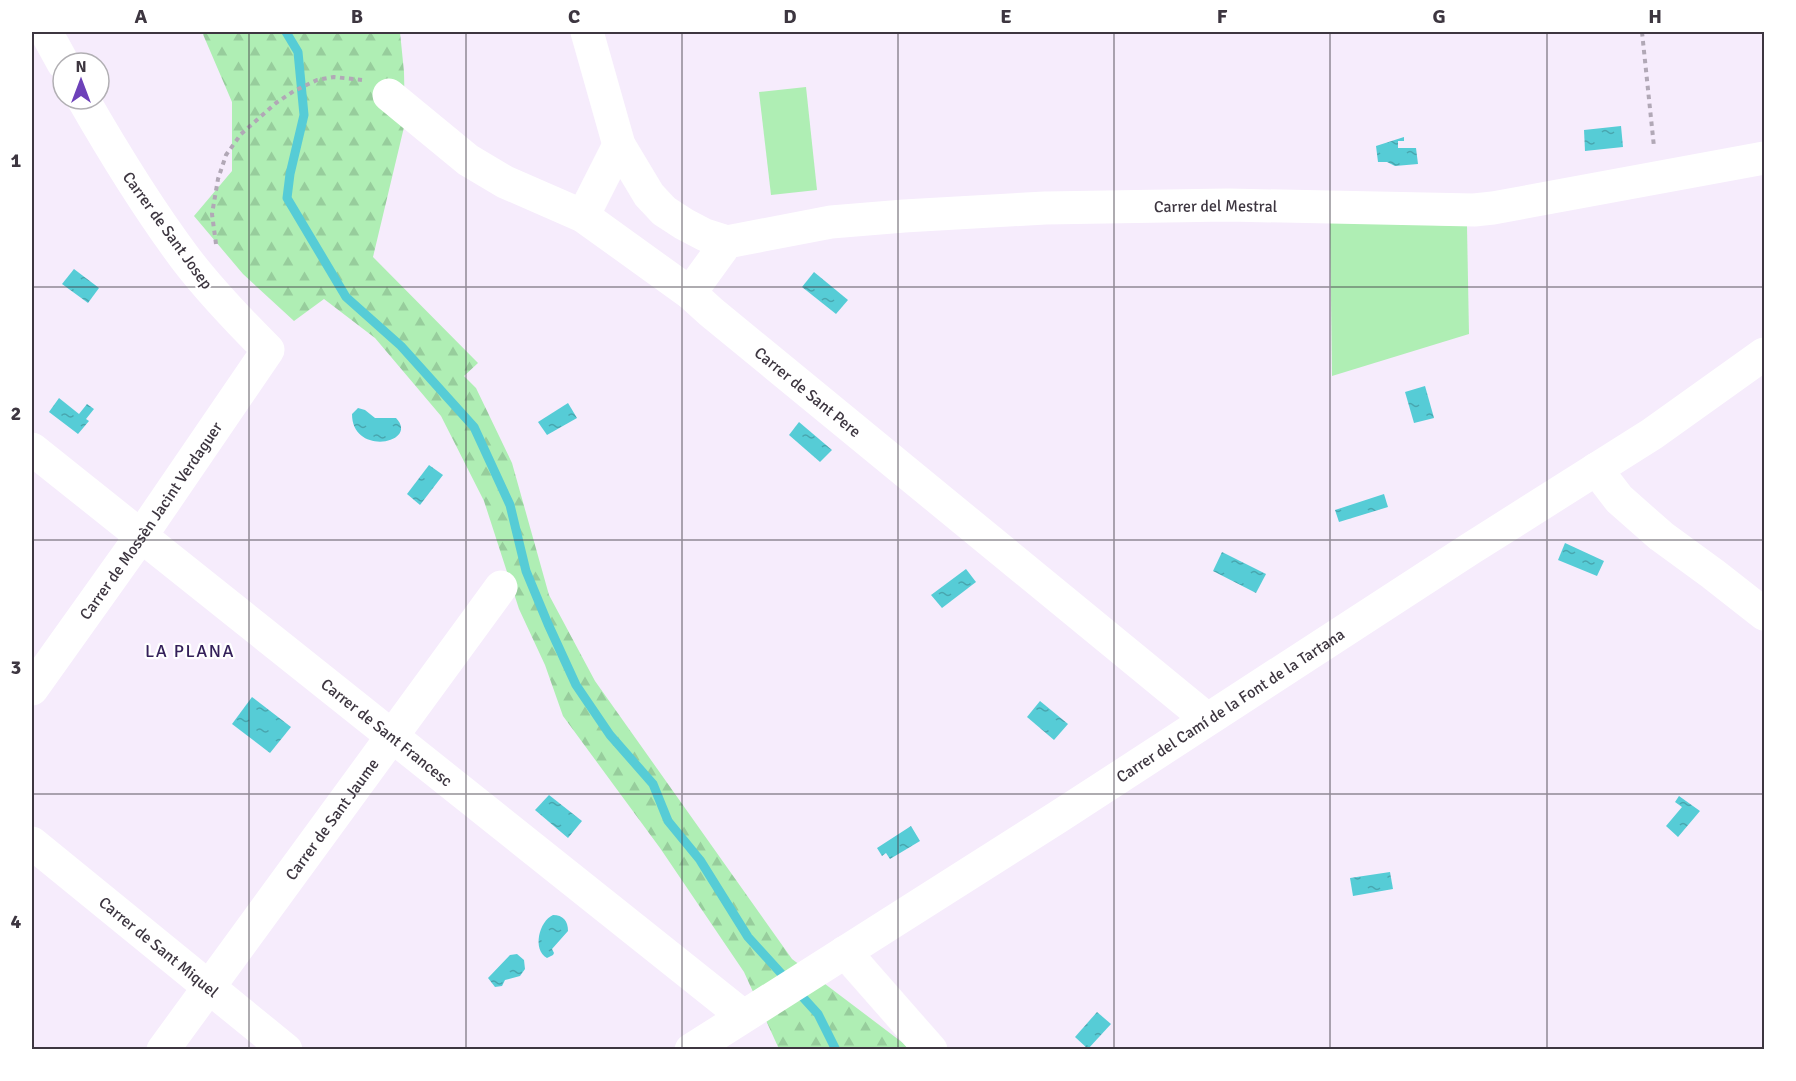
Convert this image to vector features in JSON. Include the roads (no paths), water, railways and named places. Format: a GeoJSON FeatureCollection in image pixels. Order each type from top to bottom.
{"type":"FeatureCollection","features":[{"type":"Feature","properties":{"kind":"street"},"geometry":{"type":"LineString","coordinates":[[46,32],[56,51]]}},
{"type":"Feature","properties":{"kind":"street"},"geometry":{"type":"LineString","coordinates":[[587,32],[619,145],[649,195],[664,211],[684,224],[705,235],[727,242],[690,293]]}},
{"type":"Feature","properties":{"kind":"street","name":"Carrer de Sant Pere"},"geometry":{"type":"LineString","coordinates":[[389,95],[468,160],[506,182],[583,216],[690,293],[1207,719]]}},
{"type":"Feature","properties":{"kind":"street","name":"Carrer de Sant Josep"},"geometry":{"type":"LineString","coordinates":[[90,111],[118,159],[185,258],[226,308],[268,350]]}},
{"type":"Feature","properties":{"kind":"street"},"geometry":{"type":"LineString","coordinates":[[583,216],[619,145]]}},
{"type":"Feature","properties":{"kind":"street","name":"Carrer del Mestral"},"geometry":{"type":"LineString","coordinates":[[727,242],[831,222],[1045,208],[1228,206],[1474,210],[1764,158]]}},
{"type":"Feature","properties":{"kind":"street","name":"Carrer de Mossèn Jacint Verdaguer"},"geometry":{"type":"LineString","coordinates":[[32,689],[141,536],[268,350]]}},
{"type":"Feature","properties":{"kind":"street","name":"Carrer del Camí de la Font de la Tartana"},"geometry":{"type":"LineString","coordinates":[[691,1050],[1058,817],[1652,434],[1764,354]]}},
{"type":"Feature","properties":{"kind":"street","name":"Carrer de Sant Francesc"},"geometry":{"type":"LineString","coordinates":[[32,449],[743,1017]]}},
{"type":"Feature","properties":{"kind":"street"},"geometry":{"type":"LineString","coordinates":[[1596,469],[1619,499],[1661,536],[1764,614]]}},
{"type":"Feature","properties":{"kind":"street","name":"Carrer de Sant Jaume"},"geometry":{"type":"LineString","coordinates":[[163,1050],[501,587]]}},
{"type":"Feature","properties":{"kind":"street","name":"Carrer de Sant Miquel"},"geometry":{"type":"LineString","coordinates":[[32,843],[286,1050]]}},
{"type":"Feature","properties":{"kind":"street"},"geometry":{"type":"LineString","coordinates":[[845,952],[931,1050]]}},
{"type":"Feature","properties":{"kind":"water"},"geometry":{"type":"Polygon","coordinates":[[[1621,126],[1623,147],[1585,151],[1584,130],[1621,126]]]}},
{"type":"Feature","properties":{"kind":"water"},"geometry":{"type":"Polygon","coordinates":[[[1404,137],[1404,141],[1398,141],[1398,148],[1416,148],[1418,164],[1395,166],[1387,162],[1378,162],[1376,146],[1404,137]]]}},
{"type":"Feature","properties":{"kind":"water"},"geometry":{"type":"Polygon","coordinates":[[[74,269],[99,288],[88,303],[62,284],[74,269]]]}},
{"type":"Feature","properties":{"kind":"water"},"geometry":{"type":"Polygon","coordinates":[[[814,272],[848,300],[836,314],[802,287],[814,272]]]}},
{"type":"Feature","properties":{"kind":"water"},"geometry":{"type":"Polygon","coordinates":[[[1425,386],[1434,418],[1414,423],[1405,392],[1425,386]]]}},
{"type":"Feature","properties":{"kind":"water"},"geometry":{"type":"Polygon","coordinates":[[[59,398],[79,414],[87,404],[94,409],[86,419],[89,421],[78,434],[49,412],[59,398]]]}},
{"type":"Feature","properties":{"kind":"water"},"geometry":{"type":"Polygon","coordinates":[[[568,403],[577,418],[547,435],[538,422],[568,403]]]}},
{"type":"Feature","properties":{"kind":"water"},"geometry":{"type":"Polygon","coordinates":[[[358,408],[365,410],[375,418],[396,418],[401,427],[399,434],[383,442],[372,441],[362,436],[355,428],[352,414],[358,408]]]}},
{"type":"Feature","properties":{"kind":"water"},"geometry":{"type":"Polygon","coordinates":[[[799,422],[832,450],[820,462],[789,435],[799,422]]]}},
{"type":"Feature","properties":{"kind":"water"},"geometry":{"type":"Polygon","coordinates":[[[429,465],[443,475],[420,505],[407,494],[429,465]]]}},
{"type":"Feature","properties":{"kind":"water"},"geometry":{"type":"Polygon","coordinates":[[[1384,494],[1388,507],[1339,522],[1335,510],[1384,494]]]}},
{"type":"Feature","properties":{"kind":"water"},"geometry":{"type":"Polygon","coordinates":[[[1565,543],[1604,561],[1597,576],[1558,560],[1565,543]]]}},
{"type":"Feature","properties":{"kind":"water"},"geometry":{"type":"Polygon","coordinates":[[[1222,552],[1266,574],[1256,593],[1213,571],[1222,552]]]}},
{"type":"Feature","properties":{"kind":"water"},"geometry":{"type":"Polygon","coordinates":[[[966,569],[976,582],[942,608],[931,595],[966,569]]]}},
{"type":"Feature","properties":{"kind":"water"},"geometry":{"type":"Polygon","coordinates":[[[252,697],[291,727],[270,753],[232,724],[252,697]]]}},
{"type":"Feature","properties":{"kind":"water"},"geometry":{"type":"Polygon","coordinates":[[[1040,701],[1068,724],[1054,740],[1027,717],[1040,701]]]}},
{"type":"Feature","properties":{"kind":"water"},"geometry":{"type":"Polygon","coordinates":[[[549,795],[582,821],[568,838],[535,810],[549,795]]]}},
{"type":"Feature","properties":{"kind":"water"},"geometry":{"type":"Polygon","coordinates":[[[1679,796],[1700,811],[1678,837],[1666,826],[1682,807],[1675,802],[1679,796]]]}},
{"type":"Feature","properties":{"kind":"water"},"geometry":{"type":"Polygon","coordinates":[[[911,826],[920,841],[890,859],[886,853],[882,856],[877,848],[911,826]]]}},
{"type":"Feature","properties":{"kind":"water"},"geometry":{"type":"Polygon","coordinates":[[[1390,872],[1393,889],[1353,896],[1350,878],[1390,872]]]}},
{"type":"Feature","properties":{"kind":"water"},"geometry":{"type":"Polygon","coordinates":[[[553,915],[564,919],[568,931],[552,949],[553,955],[547,958],[540,949],[539,936],[544,923],[553,915]]]}},
{"type":"Feature","properties":{"kind":"water"},"geometry":{"type":"Polygon","coordinates":[[[517,954],[524,960],[525,969],[520,976],[505,980],[502,986],[495,987],[488,978],[510,955],[517,954]]]}},
{"type":"Feature","properties":{"kind":"water"},"geometry":{"type":"Polygon","coordinates":[[[1097,1012],[1111,1024],[1088,1049],[1075,1037],[1097,1012]]]}},
{"type":"Feature","properties":{"kind":"waterway"},"geometry":{"type":"LineString","coordinates":[[286,32],[298,52],[304,115],[290,174],[287,198],[346,297],[401,346],[474,427],[510,505],[526,571],[576,685],[610,735],[653,784],[668,821],[700,860],[748,937],[818,1014],[836,1050]]}},
{"type":"Feature","properties":{"kind":"district","name":"LA PLANA"},"geometry":{"type":"Point","coordinates":[190,651]}}]}
